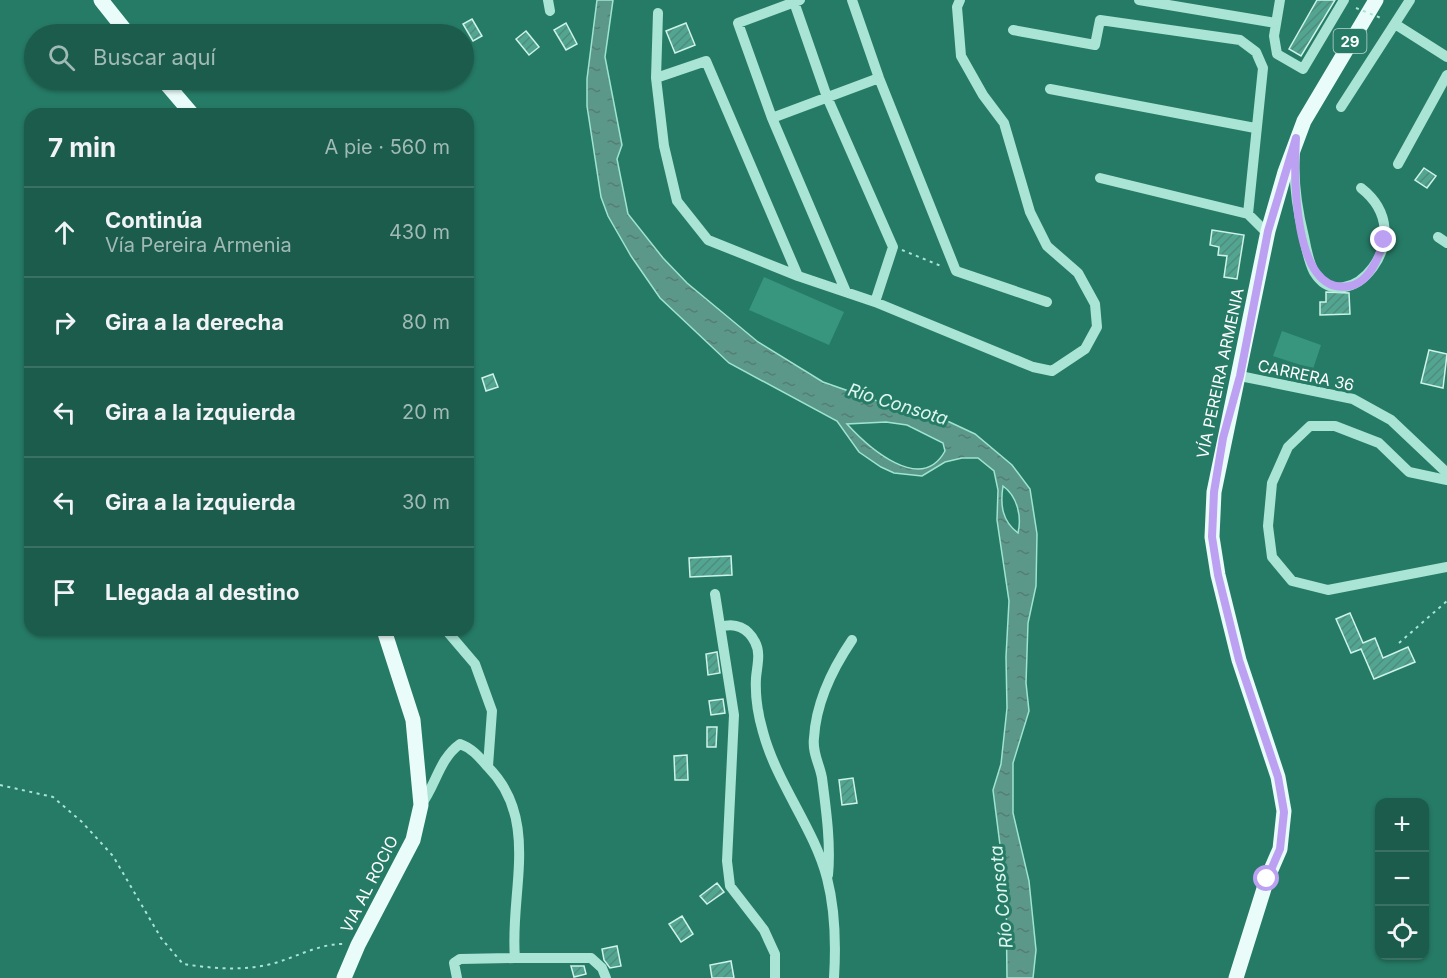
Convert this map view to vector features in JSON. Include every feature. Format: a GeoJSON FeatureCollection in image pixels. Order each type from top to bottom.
{"type":"FeatureCollection","features":[{"type":"Feature","properties":{"kind":"main road"},"geometry":{"type":"LineString","coordinates":[[101,0],[120,24]]}},
{"type":"Feature","properties":{"kind":"main road","name":"VÍA PEREIRA ARMENIA"},"geometry":{"type":"LineString","coordinates":[[1236,978],[1263,890],[1280,849],[1284,812],[1278,777],[1229,622],[1212,537],[1214,492],[1223,438],[1240,376],[1268,234],[1296,138],[1325,82],[1376,0]]}},
{"type":"Feature","properties":{"kind":"main road"},"geometry":{"type":"LineString","coordinates":[[172,90],[187,108]]}},
{"type":"Feature","properties":{"kind":"main road","name":"VIA AL ROCIO"},"geometry":{"type":"LineString","coordinates":[[344,978],[358,945],[413,840],[421,805],[413,720],[386,636]]}},
{"type":"Feature","properties":{"kind":"street"},"geometry":{"type":"LineString","coordinates":[[852,0],[879,78],[956,272],[1047,302]]}},
{"type":"Feature","properties":{"kind":"street"},"geometry":{"type":"LineString","coordinates":[[658,13],[656,78],[664,146],[676,201],[708,240],[798,276],[875,302],[1033,368],[1052,371],[1085,349],[1097,327],[1095,304],[1078,273],[1047,246],[1030,212],[1004,123],[983,95],[961,56],[957,7],[960,0]]}},
{"type":"Feature","properties":{"kind":"street"},"geometry":{"type":"LineString","coordinates":[[1139,0],[1276,22]]}},
{"type":"Feature","properties":{"kind":"street"},"geometry":{"type":"LineString","coordinates":[[1280,0],[1274,36],[1277,54],[1303,69],[1344,0]]}},
{"type":"Feature","properties":{"kind":"street"},"geometry":{"type":"LineString","coordinates":[[1341,106],[1410,0]]}},
{"type":"Feature","properties":{"kind":"street"},"geometry":{"type":"LineString","coordinates":[[846,292],[772,118],[738,23],[797,1],[827,97],[893,247],[875,302]]}},
{"type":"Feature","properties":{"kind":"street"},"geometry":{"type":"LineString","coordinates":[[1013,30],[1095,45],[1100,20],[1240,40],[1256,52],[1263,68],[1255,128],[1248,214]]}},
{"type":"Feature","properties":{"kind":"street"},"geometry":{"type":"LineString","coordinates":[[1395,24],[1447,57]]}},
{"type":"Feature","properties":{"kind":"street"},"geometry":{"type":"LineString","coordinates":[[656,78],[706,61],[798,276]]}},
{"type":"Feature","properties":{"kind":"street"},"geometry":{"type":"LineString","coordinates":[[1398,164],[1447,75]]}},
{"type":"Feature","properties":{"kind":"street"},"geometry":{"type":"LineString","coordinates":[[772,118],[879,78]]}},
{"type":"Feature","properties":{"kind":"street"},"geometry":{"type":"LineString","coordinates":[[1050,89],[1255,128]]}},
{"type":"Feature","properties":{"kind":"street"},"geometry":{"type":"LineString","coordinates":[[1296,138],[1294,186],[1297,209],[1314,272],[1330,284],[1352,286],[1362,280],[1379,257],[1384,240],[1382,211],[1373,198],[1361,188]]}},
{"type":"Feature","properties":{"kind":"street"},"geometry":{"type":"LineString","coordinates":[[1100,178],[1248,214],[1268,234]]}},
{"type":"Feature","properties":{"kind":"street","name":"CARRERA 36"},"geometry":{"type":"LineString","coordinates":[[1240,376],[1353,399],[1391,420],[1447,473]]}},
{"type":"Feature","properties":{"kind":"street"},"geometry":{"type":"LineString","coordinates":[[1447,480],[1409,472],[1379,443],[1335,426],[1310,426],[1288,447],[1272,483],[1268,526],[1272,557],[1292,581],[1328,590],[1447,567]]}},
{"type":"Feature","properties":{"kind":"street"},"geometry":{"type":"LineString","coordinates":[[715,594],[734,715],[727,861],[730,886],[764,930],[775,954],[775,978]]}},
{"type":"Feature","properties":{"kind":"street"},"geometry":{"type":"LineString","coordinates":[[721,627],[736,625],[746,630],[755,642],[758,657],[757,703],[762,732],[776,769],[827,878]]}},
{"type":"Feature","properties":{"kind":"street"},"geometry":{"type":"LineString","coordinates":[[451,636],[475,664],[492,711],[488,766]]}},
{"type":"Feature","properties":{"kind":"street"},"geometry":{"type":"LineString","coordinates":[[834,978],[834,935],[827,878],[830,855],[821,777],[814,754],[813,739],[819,707],[839,659],[852,640]]}},
{"type":"Feature","properties":{"kind":"street"},"geometry":{"type":"LineString","coordinates":[[421,805],[430,792],[447,753],[460,744],[469,747],[501,780],[514,809],[520,853],[515,958]]}},
{"type":"Feature","properties":{"kind":"street"},"geometry":{"type":"LineString","coordinates":[[457,978],[454,963],[460,959],[515,958],[591,958],[602,968],[606,978]]}},
{"type":"Feature","properties":{"kind":"path"},"geometry":{"type":"LineString","coordinates":[[1356,8],[1381,18]]}},
{"type":"Feature","properties":{"kind":"path"},"geometry":{"type":"LineString","coordinates":[[893,247],[956,272]]}},
{"type":"Feature","properties":{"kind":"path"},"geometry":{"type":"LineString","coordinates":[[1399,643],[1447,602]]}},
{"type":"Feature","properties":{"kind":"path"},"geometry":{"type":"LineString","coordinates":[[0,785],[53,797],[82,822],[113,856],[161,938],[183,964],[212,968],[266,965],[325,944],[358,945]]}},
{"type":"Feature","properties":{"kind":"green space"},"geometry":{"type":"Polygon","coordinates":[[[764,277],[844,312],[829,345],[749,310],[764,277]]]}},
{"type":"Feature","properties":{"kind":"green space"},"geometry":{"type":"Polygon","coordinates":[[[1282,331],[1321,345],[1313,369],[1273,356],[1282,331]]]}},
{"type":"Feature","properties":{"kind":"water"},"geometry":{"type":"Polygon","coordinates":[[[597,0],[613,0],[605,57],[622,145],[617,159],[628,214],[663,258],[687,283],[758,342],[823,382],[903,410],[941,418],[975,434],[1012,465],[1030,489],[1037,534],[1036,586],[1028,623],[1026,683],[1029,711],[1013,763],[1013,813],[1029,881],[1036,950],[1033,978],[1007,978],[1006,892],[993,790],[1001,764],[1007,708],[1006,657],[1009,601],[997,520],[998,490],[994,471],[978,458],[962,458],[945,462],[922,476],[894,473],[881,467],[859,452],[837,421],[729,363],[660,298],[631,256],[608,216],[601,197],[587,106],[587,79],[597,0]],[[886,422],[847,424],[881,454],[909,468],[923,469],[935,463],[945,451],[943,443],[907,425],[886,422]],[[1003,486],[1003,512],[1008,523],[1018,533],[1017,507],[1012,495],[1003,486]]]}},
{"type":"Feature","properties":{"kind":"building"},"geometry":{"type":"Polygon","coordinates":[[[1317,0],[1335,0],[1301,56],[1289,49],[1317,0]]]}},
{"type":"Feature","properties":{"kind":"building"},"geometry":{"type":"Polygon","coordinates":[[[472,19],[482,36],[474,40],[474,24],[463,24],[472,19]]]}},
{"type":"Feature","properties":{"kind":"building"},"geometry":{"type":"Polygon","coordinates":[[[566,23],[577,44],[566,50],[554,30],[566,23]]]}},
{"type":"Feature","properties":{"kind":"building"},"geometry":{"type":"Polygon","coordinates":[[[686,23],[695,45],[675,53],[666,31],[686,23]]]}},
{"type":"Feature","properties":{"kind":"building"},"geometry":{"type":"Polygon","coordinates":[[[526,31],[539,47],[529,55],[516,39],[526,31]]]}},
{"type":"Feature","properties":{"kind":"building"},"geometry":{"type":"Polygon","coordinates":[[[1424,168],[1436,176],[1427,188],[1415,180],[1424,168]]]}},
{"type":"Feature","properties":{"kind":"building"},"geometry":{"type":"Polygon","coordinates":[[[1212,230],[1244,235],[1237,279],[1224,277],[1227,256],[1218,255],[1219,247],[1210,245],[1212,230]]]}},
{"type":"Feature","properties":{"kind":"building"},"geometry":{"type":"Polygon","coordinates":[[[1326,292],[1349,293],[1350,314],[1320,315],[1320,302],[1326,302],[1326,292]]]}},
{"type":"Feature","properties":{"kind":"building"},"geometry":{"type":"Polygon","coordinates":[[[1429,350],[1447,354],[1443,388],[1421,383],[1429,350]]]}},
{"type":"Feature","properties":{"kind":"building"},"geometry":{"type":"Polygon","coordinates":[[[493,374],[498,387],[486,391],[482,378],[493,374]]]}},
{"type":"Feature","properties":{"kind":"building"},"geometry":{"type":"Polygon","coordinates":[[[731,556],[732,575],[690,577],[689,558],[731,556]]]}},
{"type":"Feature","properties":{"kind":"building"},"geometry":{"type":"Polygon","coordinates":[[[1350,613],[1363,643],[1375,638],[1383,658],[1408,647],[1415,662],[1374,679],[1361,649],[1351,653],[1336,619],[1350,613]]]}},
{"type":"Feature","properties":{"kind":"building"},"geometry":{"type":"Polygon","coordinates":[[[717,652],[720,673],[708,675],[706,654],[717,652]]]}},
{"type":"Feature","properties":{"kind":"building"},"geometry":{"type":"Polygon","coordinates":[[[723,699],[725,713],[711,715],[709,701],[723,699]]]}},
{"type":"Feature","properties":{"kind":"building"},"geometry":{"type":"Polygon","coordinates":[[[707,727],[717,727],[716,747],[707,747],[707,727]]]}},
{"type":"Feature","properties":{"kind":"building"},"geometry":{"type":"Polygon","coordinates":[[[687,755],[688,780],[675,780],[674,756],[687,755]]]}},
{"type":"Feature","properties":{"kind":"building"},"geometry":{"type":"Polygon","coordinates":[[[853,778],[857,803],[842,805],[839,780],[853,778]]]}},
{"type":"Feature","properties":{"kind":"building"},"geometry":{"type":"Polygon","coordinates":[[[717,883],[724,892],[707,904],[700,896],[717,883]]]}},
{"type":"Feature","properties":{"kind":"building"},"geometry":{"type":"Polygon","coordinates":[[[682,916],[693,934],[681,942],[669,924],[682,916]]]}},
{"type":"Feature","properties":{"kind":"building"},"geometry":{"type":"Polygon","coordinates":[[[617,946],[621,966],[610,968],[604,960],[602,949],[617,946]]]}},
{"type":"Feature","properties":{"kind":"building"},"geometry":{"type":"Polygon","coordinates":[[[731,961],[734,978],[712,978],[710,965],[731,961]]]}},
{"type":"Feature","properties":{"kind":"building"},"geometry":{"type":"Polygon","coordinates":[[[571,966],[584,966],[586,974],[574,977],[571,966]]]}},
{"type":"Feature","properties":{"kind":"route"},"geometry":{"type":"LineString","coordinates":[[1267,879],[1280,849],[1284,812],[1278,777],[1239,660],[1229,622],[1212,537],[1214,492],[1223,438],[1240,376],[1268,231],[1296,138],[1294,186],[1297,209],[1314,272],[1330,284],[1341,287],[1352,286],[1362,280],[1372,269],[1379,257],[1384,240]]}},
{"type":"Feature","properties":{"kind":"water label","name":"Río Consota"},"geometry":{"type":"Point","coordinates":[898,404]}},
{"type":"Feature","properties":{"kind":"water label","name":"Río Consota"},"geometry":{"type":"Point","coordinates":[1001,897]}}]}
